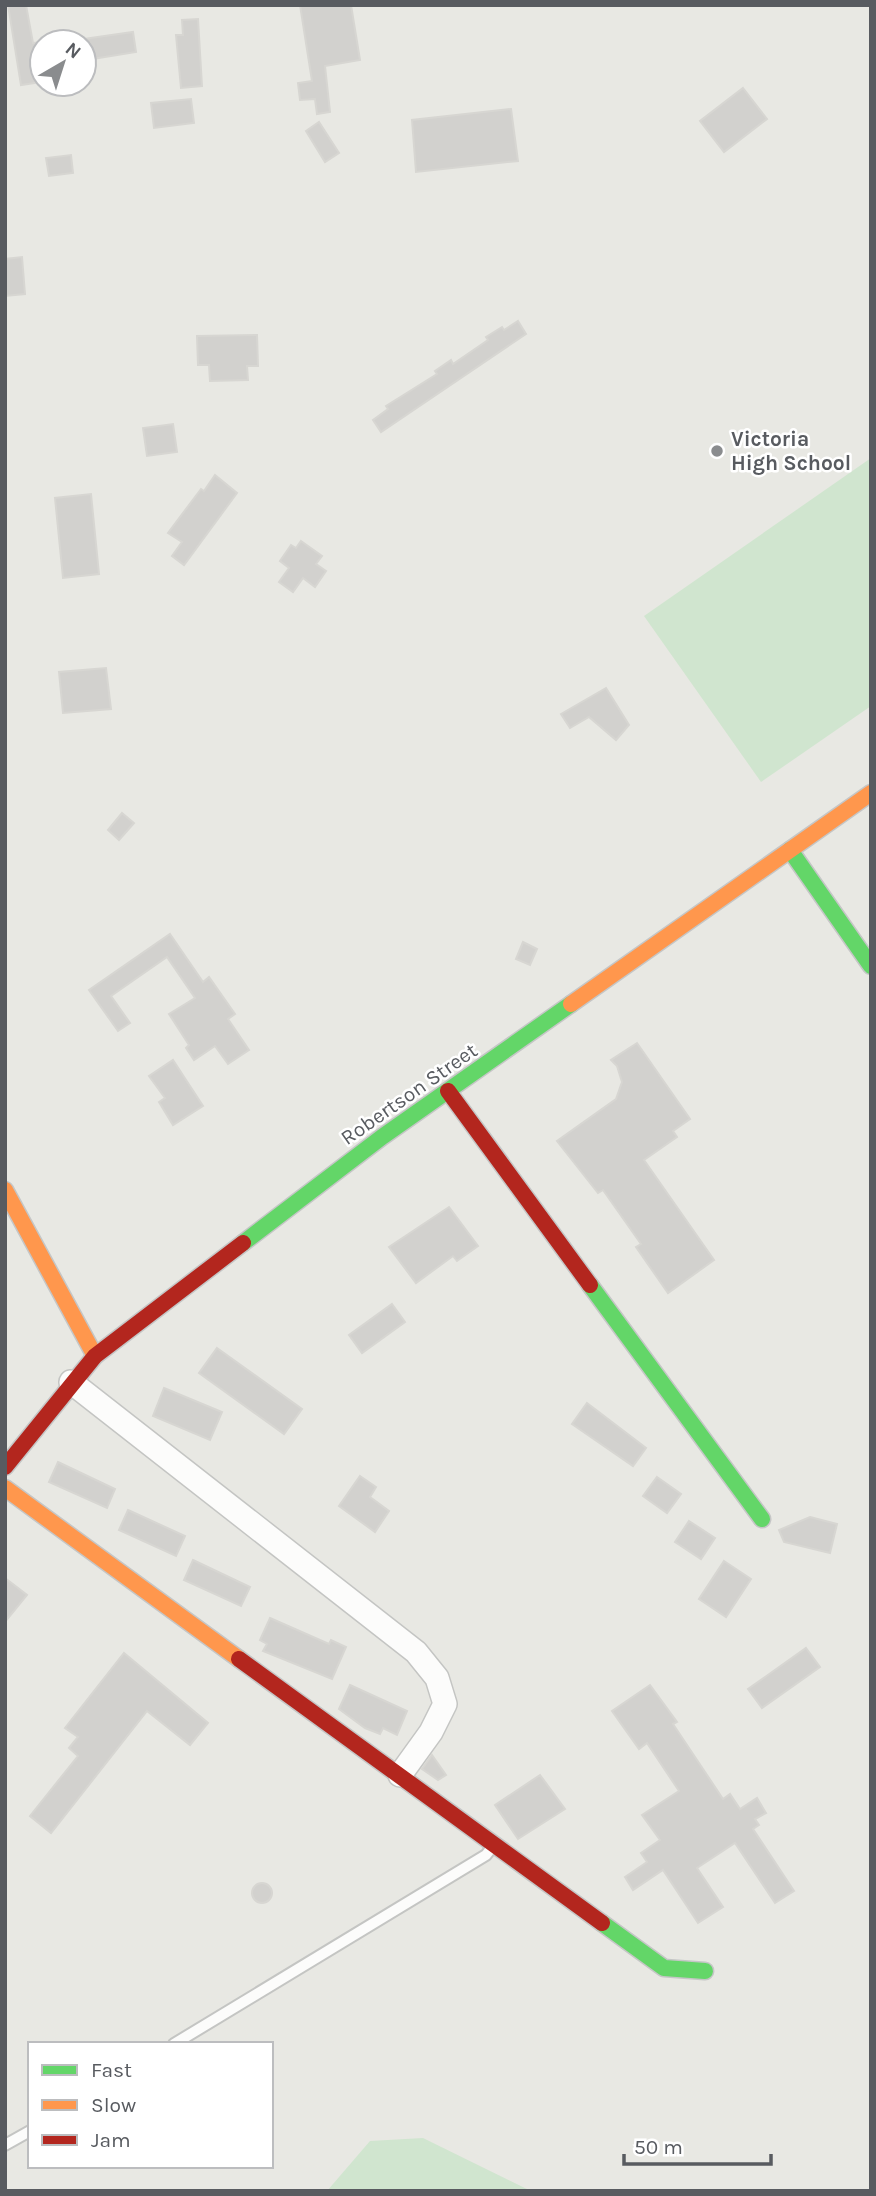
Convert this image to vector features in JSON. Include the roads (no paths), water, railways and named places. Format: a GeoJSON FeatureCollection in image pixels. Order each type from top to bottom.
{"type":"FeatureCollection","features":[{"type":"Feature","properties":{"kind":"street","name":"Robertson Street"},"geometry":{"type":"LineString","coordinates":[[5,1467],[95,1356],[382,1137],[871,793]]}},
{"type":"Feature","properties":{"kind":"street"},"geometry":{"type":"LineString","coordinates":[[790,850],[871,966]]}},
{"type":"Feature","properties":{"kind":"street"},"geometry":{"type":"LineString","coordinates":[[447,1091],[762,1519]]}},
{"type":"Feature","properties":{"kind":"street"},"geometry":{"type":"LineString","coordinates":[[5,1190],[95,1356]]}},
{"type":"Feature","properties":{"kind":"street"},"geometry":{"type":"LineString","coordinates":[[72,1382],[416,1652],[437,1678],[445,1704],[431,1732],[400,1775]]}},
{"type":"Feature","properties":{"kind":"street"},"geometry":{"type":"LineString","coordinates":[[5,1488],[664,1968],[705,1971]]}},
{"type":"Feature","properties":{"kind":"lane"},"geometry":{"type":"LineString","coordinates":[[177,2042],[486,1855],[495,1844]]}},
{"type":"Feature","properties":{"kind":"lane"},"geometry":{"type":"LineString","coordinates":[[5,2145],[28,2132]]}},
{"type":"Feature","properties":{"kind":"place","name":"Victoria High School"},"geometry":{"type":"Point","coordinates":[717,451]}}]}
